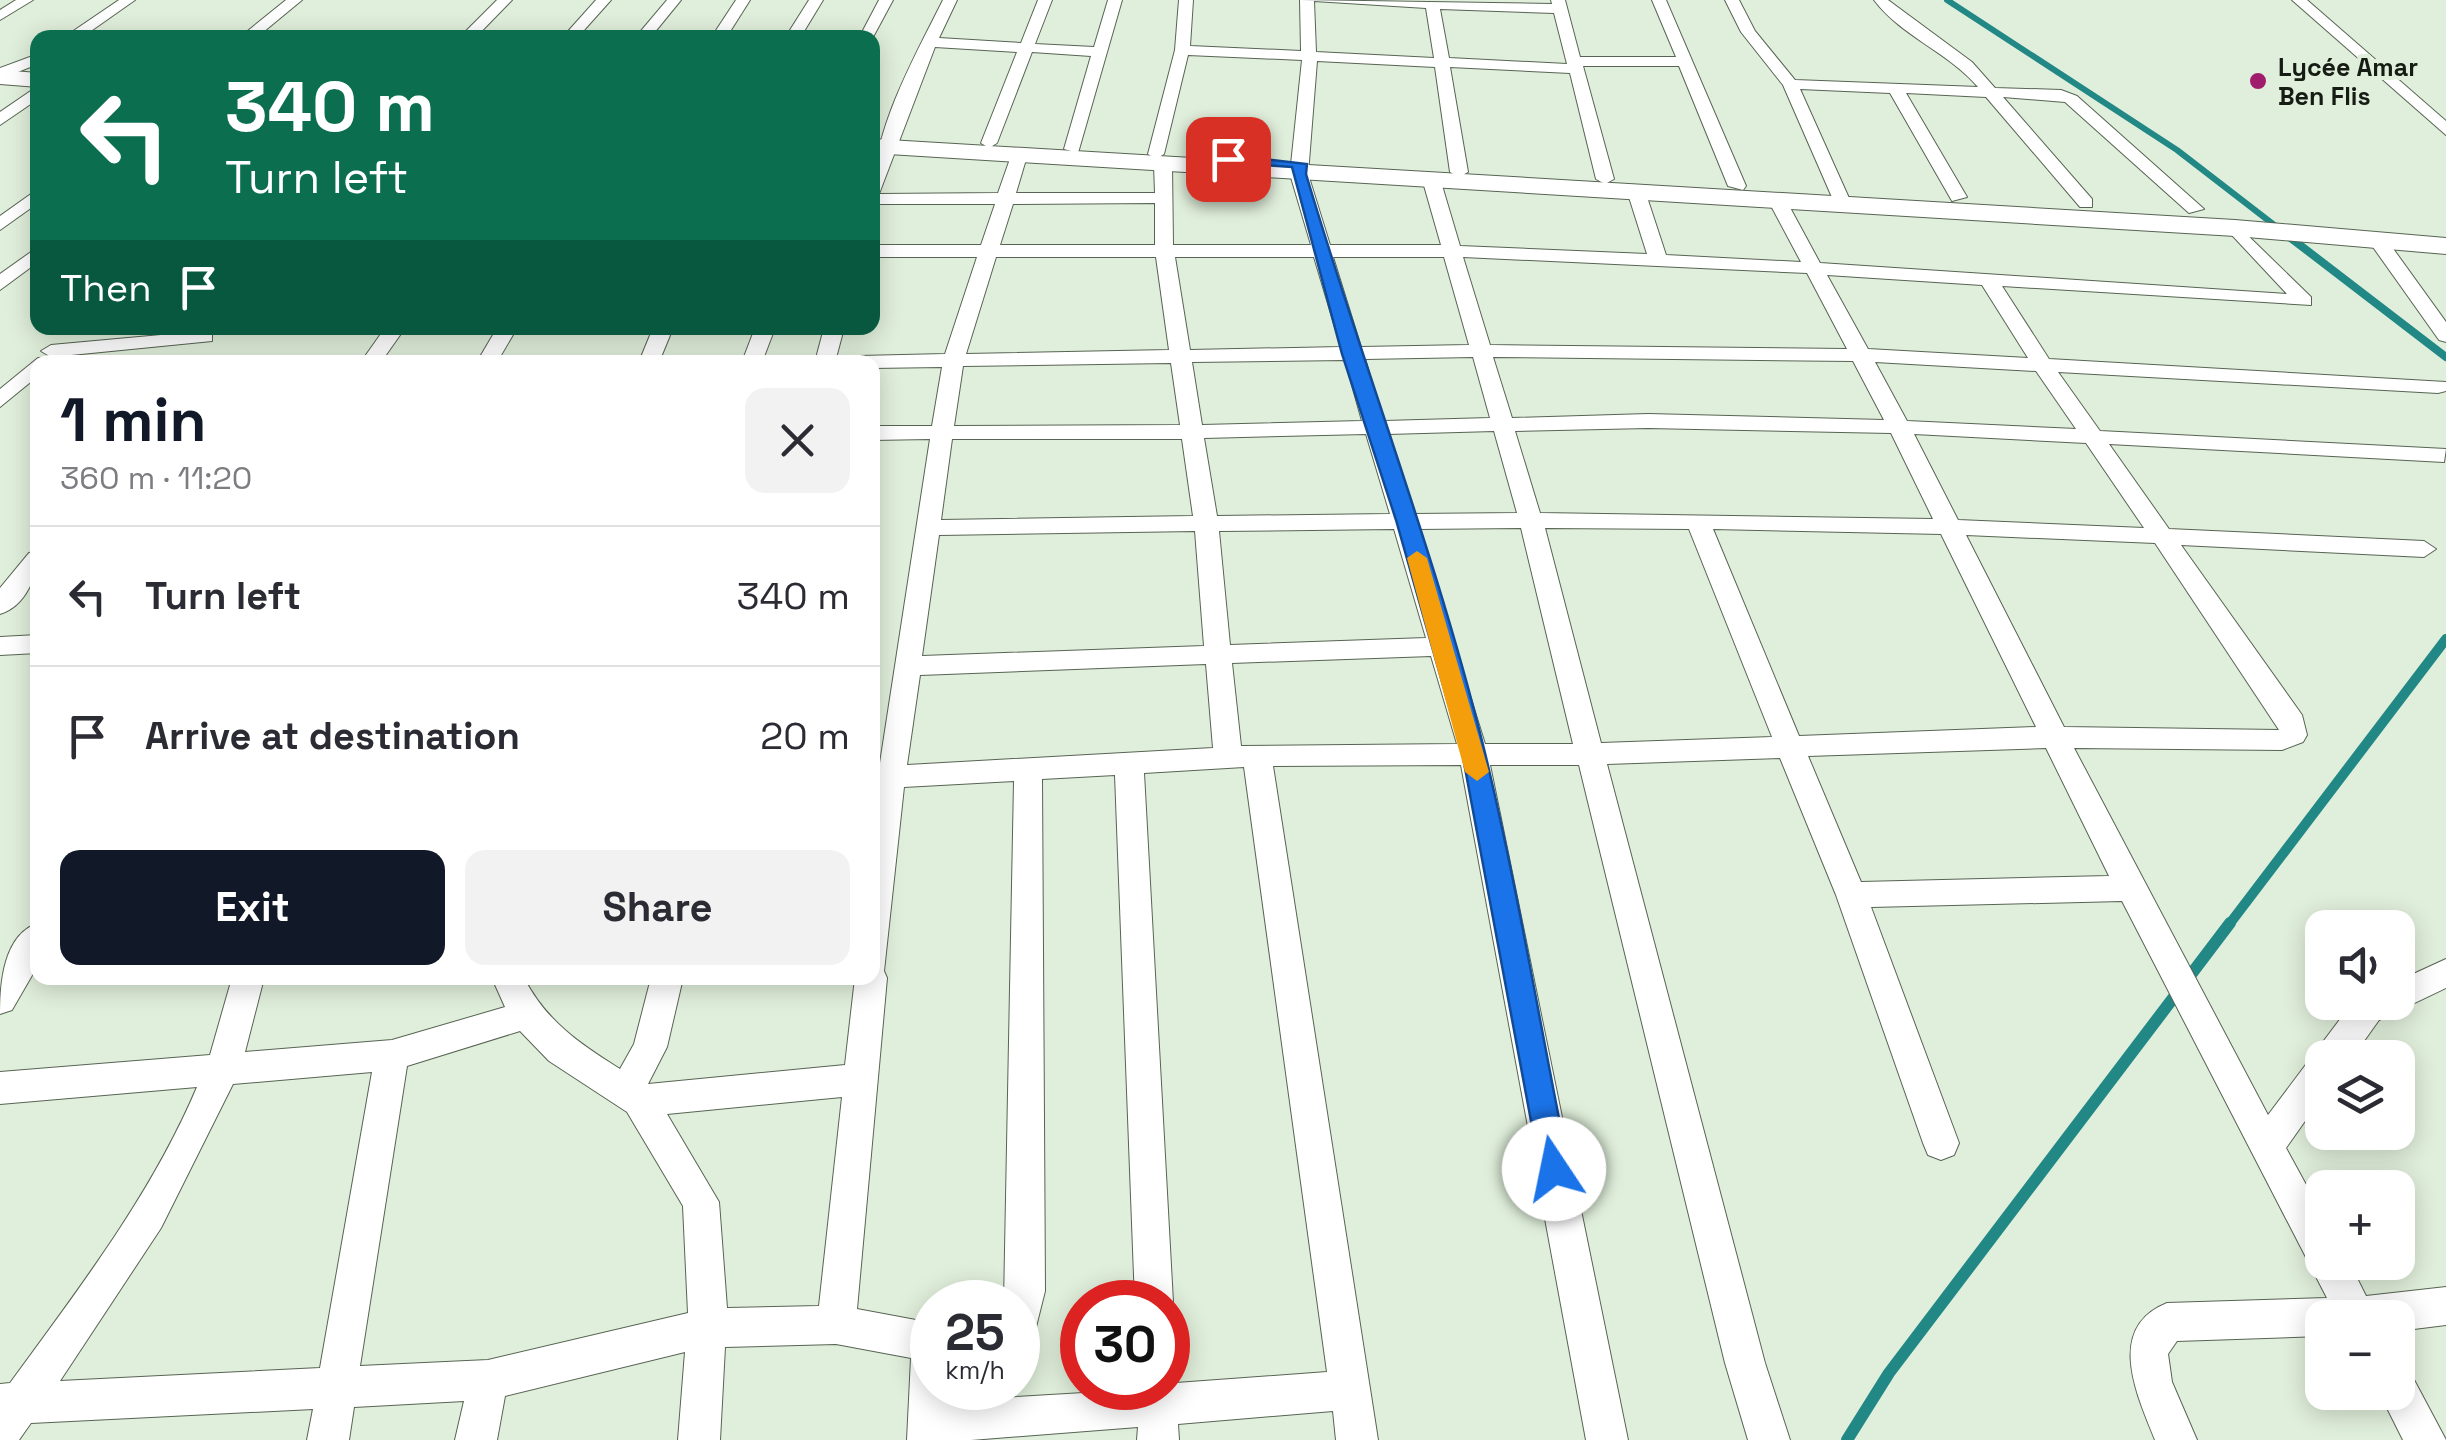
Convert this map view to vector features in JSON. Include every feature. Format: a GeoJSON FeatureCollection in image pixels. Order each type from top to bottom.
{"type":"FeatureCollection","features":[{"type":"Feature","properties":{"kind":"main road"},"geometry":{"type":"LineString","coordinates":[[0,76],[30,87]]}},
{"type":"Feature","properties":{"kind":"main road"},"geometry":{"type":"LineString","coordinates":[[0,90],[30,89]]}},
{"type":"Feature","properties":{"kind":"main road"},"geometry":{"type":"LineString","coordinates":[[881,141],[1072,148],[1160,160]]}},
{"type":"Feature","properties":{"kind":"main road"},"geometry":{"type":"LineString","coordinates":[[881,141],[1019,156],[1446,177],[1778,202],[1958,196],[2199,209],[2317,226],[2377,240],[2446,246]]}},
{"type":"Feature","properties":{"kind":"main road"},"geometry":{"type":"LineString","coordinates":[[1446,177],[1737,186],[1841,199],[2243,229],[2317,226],[2446,230]]}},
{"type":"Feature","properties":{"kind":"street"},"geometry":{"type":"LineString","coordinates":[[0,16],[26,0]]}},
{"type":"Feature","properties":{"kind":"street"},"geometry":{"type":"LineString","coordinates":[[82,30],[128,0]]}},
{"type":"Feature","properties":{"kind":"street"},"geometry":{"type":"LineString","coordinates":[[256,30],[295,0]]}},
{"type":"Feature","properties":{"kind":"street"},"geometry":{"type":"LineString","coordinates":[[474,30],[505,0]]}},
{"type":"Feature","properties":{"kind":"street"},"geometry":{"type":"LineString","coordinates":[[576,30],[604,0]]}},
{"type":"Feature","properties":{"kind":"street"},"geometry":{"type":"LineString","coordinates":[[649,30],[674,0]]}},
{"type":"Feature","properties":{"kind":"street"},"geometry":{"type":"LineString","coordinates":[[723,30],[743,0]]}},
{"type":"Feature","properties":{"kind":"street"},"geometry":{"type":"LineString","coordinates":[[797,30],[816,0]]}},
{"type":"Feature","properties":{"kind":"street"},"geometry":{"type":"LineString","coordinates":[[870,30],[886,0]]}},
{"type":"Feature","properties":{"kind":"street"},"geometry":{"type":"LineString","coordinates":[[881,141],[950,0]]}},
{"type":"Feature","properties":{"kind":"street"},"geometry":{"type":"LineString","coordinates":[[989,143],[1045,0]]}},
{"type":"Feature","properties":{"kind":"street"},"geometry":{"type":"LineString","coordinates":[[1072,148],[1115,0]]}},
{"type":"Feature","properties":{"kind":"street"},"geometry":{"type":"LineString","coordinates":[[1186,0],[1182,50],[1160,160],[1164,248],[1184,357],[1218,652],[1243,757],[1357,1440]]}},
{"type":"Feature","properties":{"kind":"street"},"geometry":{"type":"LineString","coordinates":[[1307,0],[1310,85],[1299,169],[1351,354],[1406,520],[1473,752],[1607,1440]]}},
{"type":"Feature","properties":{"kind":"street"},"geometry":{"type":"LineString","coordinates":[[1320,0],[1559,4],[1604,179]]}},
{"type":"Feature","properties":{"kind":"street"},"geometry":{"type":"LineString","coordinates":[[1658,0],[1737,186]]}},
{"type":"Feature","properties":{"kind":"street"},"geometry":{"type":"LineString","coordinates":[[1732,0],[1754,40],[1790,84],[1841,199]]}},
{"type":"Feature","properties":{"kind":"street"},"geometry":{"type":"LineString","coordinates":[[1881,0],[1967,65],[1988,94],[2086,203]]}},
{"type":"Feature","properties":{"kind":"street"},"geometry":{"type":"LineString","coordinates":[[2299,0],[2446,130]]}},
{"type":"Feature","properties":{"kind":"street"},"geometry":{"type":"LineString","coordinates":[[1432,2],[1441,64],[1452,251],[1531,522],[1766,1435]]}},
{"type":"Feature","properties":{"kind":"street"},"geometry":{"type":"LineString","coordinates":[[930,42],[1102,52]]}},
{"type":"Feature","properties":{"kind":"street"},"geometry":{"type":"LineString","coordinates":[[1182,50],[1441,64],[1686,62]]}},
{"type":"Feature","properties":{"kind":"street"},"geometry":{"type":"LineString","coordinates":[[0,76],[30,62]]}},
{"type":"Feature","properties":{"kind":"street"},"geometry":{"type":"LineString","coordinates":[[1790,84],[1898,91],[2046,93],[2071,99],[2199,209]]}},
{"type":"Feature","properties":{"kind":"street"},"geometry":{"type":"LineString","coordinates":[[1898,91],[1958,196]]}},
{"type":"Feature","properties":{"kind":"street"},"geometry":{"type":"LineString","coordinates":[[0,120],[30,95]]}},
{"type":"Feature","properties":{"kind":"street"},"geometry":{"type":"LineString","coordinates":[[880,884],[891,777],[954,361],[1019,156]]}},
{"type":"Feature","properties":{"kind":"street"},"geometry":{"type":"LineString","coordinates":[[1637,194],[1658,260]]}},
{"type":"Feature","properties":{"kind":"street"},"geometry":{"type":"LineString","coordinates":[[880,199],[1164,198]]}},
{"type":"Feature","properties":{"kind":"street"},"geometry":{"type":"LineString","coordinates":[[0,225],[30,201]]}},
{"type":"Feature","properties":{"kind":"street"},"geometry":{"type":"LineString","coordinates":[[1778,202],[1899,427],[2188,1002],[2305,1217]]}},
{"type":"Feature","properties":{"kind":"street"},"geometry":{"type":"LineString","coordinates":[[880,251],[1452,251],[1814,268],[2304,301],[2243,229]]}},
{"type":"Feature","properties":{"kind":"street"},"geometry":{"type":"LineString","coordinates":[[0,235],[30,235]]}},
{"type":"Feature","properties":{"kind":"street"},"geometry":{"type":"LineString","coordinates":[[2377,240],[2446,336]]}},
{"type":"Feature","properties":{"kind":"street"},"geometry":{"type":"LineString","coordinates":[[0,284],[30,259]]}},
{"type":"Feature","properties":{"kind":"street"},"geometry":{"type":"LineString","coordinates":[[891,777],[1243,757],[1473,752],[1592,754],[2056,737],[2282,740],[2294,735],[2292,722],[2040,363],[1990,282]]}},
{"type":"Feature","properties":{"kind":"street"},"geometry":{"type":"LineString","coordinates":[[46,355],[67,335]]}},
{"type":"Feature","properties":{"kind":"street"},"geometry":{"type":"LineString","coordinates":[[67,355],[190,335]]}},
{"type":"Feature","properties":{"kind":"street"},"geometry":{"type":"LineString","coordinates":[[190,355],[206,335]]}},
{"type":"Feature","properties":{"kind":"street"},"geometry":{"type":"LineString","coordinates":[[880,362],[1482,351],[1858,356],[2438,387]]}},
{"type":"Feature","properties":{"kind":"street"},"geometry":{"type":"LineString","coordinates":[[0,401],[30,371]]}},
{"type":"Feature","properties":{"kind":"street"},"geometry":{"type":"LineString","coordinates":[[880,433],[1192,432],[1502,423],[1899,427],[2444,455]]}},
{"type":"Feature","properties":{"kind":"street"},"geometry":{"type":"LineString","coordinates":[[928,528],[1406,520],[1698,523],[1946,527],[2424,549]]}},
{"type":"Feature","properties":{"kind":"street"},"geometry":{"type":"LineString","coordinates":[[1698,523],[1851,895],[1941,1143]]}},
{"type":"Feature","properties":{"kind":"street"},"geometry":{"type":"LineString","coordinates":[[0,566],[30,562]]}},
{"type":"Feature","properties":{"kind":"street"},"geometry":{"type":"LineString","coordinates":[[0,605],[30,568]]}},
{"type":"Feature","properties":{"kind":"street"},"geometry":{"type":"LineString","coordinates":[[0,646],[30,644]]}},
{"type":"Feature","properties":{"kind":"street"},"geometry":{"type":"LineString","coordinates":[[908,666],[1442,646]]}},
{"type":"Feature","properties":{"kind":"street"},"geometry":{"type":"LineString","coordinates":[[1129,763],[1153,1280]]}},
{"type":"Feature","properties":{"kind":"street"},"geometry":{"type":"LineString","coordinates":[[1026,1280],[1028,769]]}},
{"type":"Feature","properties":{"kind":"street"},"geometry":{"type":"LineString","coordinates":[[1851,895],[2132,888]]}},
{"type":"Feature","properties":{"kind":"street"},"geometry":{"type":"LineString","coordinates":[[0,1000],[30,949]]}},
{"type":"Feature","properties":{"kind":"street"},"geometry":{"type":"LineString","coordinates":[[2415,988],[2446,974]]}},
{"type":"Feature","properties":{"kind":"street"},"geometry":{"type":"LineString","coordinates":[[6,1414],[122,1250],[224,1070],[246,985]]}},
{"type":"Feature","properties":{"kind":"street"},"geometry":{"type":"LineString","coordinates":[[632,1096],[650,1047],[665,985]]}},
{"type":"Feature","properties":{"kind":"street"},"geometry":{"type":"LineString","coordinates":[[836,1325],[870,985]]}},
{"type":"Feature","properties":{"kind":"street"},"geometry":{"type":"LineString","coordinates":[[0,1088],[392,1055],[521,994],[560,1050],[632,1096],[701,1202],[709,1287],[699,1440]]}},
{"type":"Feature","properties":{"kind":"street"},"geometry":{"type":"LineString","coordinates":[[328,1440],[392,1055]]}},
{"type":"Feature","properties":{"kind":"street"},"geometry":{"type":"LineString","coordinates":[[632,1096],[861,1079]]}},
{"type":"Feature","properties":{"kind":"street"},"geometry":{"type":"LineString","coordinates":[[2268,1144],[2305,1093]]}},
{"type":"Feature","properties":{"kind":"street"},"geometry":{"type":"LineString","coordinates":[[2415,1309],[2446,1306]]}},
{"type":"Feature","properties":{"kind":"street"},"geometry":{"type":"LineString","coordinates":[[2176,1440],[2152,1382],[2148,1349],[2167,1322],[2305,1318]]}},
{"type":"Feature","properties":{"kind":"street"},"geometry":{"type":"LineString","coordinates":[[6,1414],[488,1380],[705,1328],[836,1325],[910,1338]]}},
{"type":"Feature","properties":{"kind":"street"},"geometry":{"type":"LineString","coordinates":[[476,1440],[488,1380]]}},
{"type":"Feature","properties":{"kind":"street"},"geometry":{"type":"LineString","coordinates":[[927,1432],[1350,1390]]}},
{"type":"Feature","properties":{"kind":"street"},"geometry":{"type":"LineString","coordinates":[[2409,1410],[2425,1440]]}},
{"type":"Feature","properties":{"kind":"waterway"},"geometry":{"type":"LineString","coordinates":[[1947,0],[2177,150],[2282,231]]}},
{"type":"Feature","properties":{"kind":"waterway"},"geometry":{"type":"LineString","coordinates":[[2279,229],[2446,357]]}},
{"type":"Feature","properties":{"kind":"waterway"},"geometry":{"type":"LineString","coordinates":[[2228,926],[2446,639]]}},
{"type":"Feature","properties":{"kind":"waterway"},"geometry":{"type":"LineString","coordinates":[[1847,1440],[1889,1373],[2230,923]]}},
{"type":"Feature","properties":{"kind":"slow traffic"},"geometry":{"type":"LineString","coordinates":[[1417,558],[1477,772]]}},
{"type":"Feature","properties":{"kind":"place","name":"Lycée Amar Ben Flis"},"geometry":{"type":"Point","coordinates":[2258,81]}},
{"type":"Feature","properties":{"kind":"route"},"geometry":{"type":"LineString","coordinates":[[1228,159],[1300,164],[1298,174],[1351,354],[1406,520],[1473,752],[1554,1169]]}}]}
